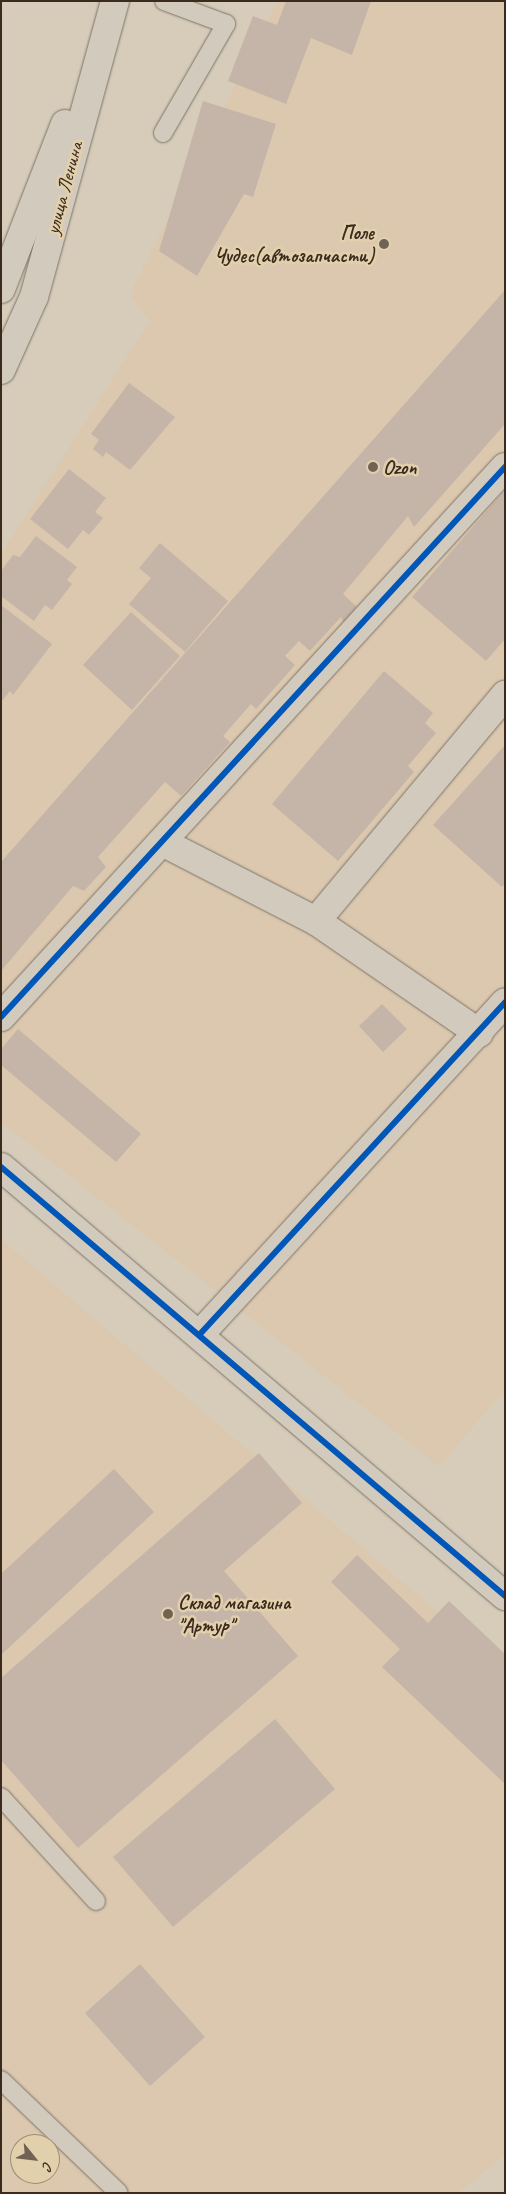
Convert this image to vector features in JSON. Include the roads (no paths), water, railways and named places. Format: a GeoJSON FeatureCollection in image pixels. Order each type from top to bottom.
{"type":"FeatureCollection","features":[{"type":"Feature","properties":{"kind":"street","name":"улица Ленина"},"geometry":{"type":"LineString","coordinates":[[1,289],[114,1]]}},
{"type":"Feature","properties":{"kind":"street","name":"улица Ленина"},"geometry":{"type":"LineString","coordinates":[[1,370],[34,297],[114,1]]}},
{"type":"Feature","properties":{"kind":"street"},"geometry":{"type":"LineString","coordinates":[[1,1017],[164,843],[505,467]]}},
{"type":"Feature","properties":{"kind":"street"},"geometry":{"type":"LineString","coordinates":[[316,921],[505,695]]}},
{"type":"Feature","properties":{"kind":"street"},"geometry":{"type":"LineString","coordinates":[[164,843],[316,921],[479,1033]]}},
{"type":"Feature","properties":{"kind":"street"},"geometry":{"type":"LineString","coordinates":[[201,1333],[479,1033],[505,1002]]}},
{"type":"Feature","properties":{"kind":"street"},"geometry":{"type":"LineString","coordinates":[[1,1167],[201,1333],[505,1596]]}},
{"type":"Feature","properties":{"kind":"lane"},"geometry":{"type":"LineString","coordinates":[[163,132],[226,24],[164,1]]}},
{"type":"Feature","properties":{"kind":"lane"},"geometry":{"type":"LineString","coordinates":[[1,1797],[96,1901]]}},
{"type":"Feature","properties":{"kind":"lane"},"geometry":{"type":"LineString","coordinates":[[1,2080],[104,2173],[119,2193]]}},
{"type":"Feature","properties":{"kind":"place","name":"Поле Чудес(автозапчасти)"},"geometry":{"type":"Point","coordinates":[384,244]}},
{"type":"Feature","properties":{"kind":"place","name":"Ozon"},"geometry":{"type":"Point","coordinates":[373,467]}},
{"type":"Feature","properties":{"kind":"place","name":"Склад магазина \"Артур\""},"geometry":{"type":"Point","coordinates":[168,1614]}}]}
